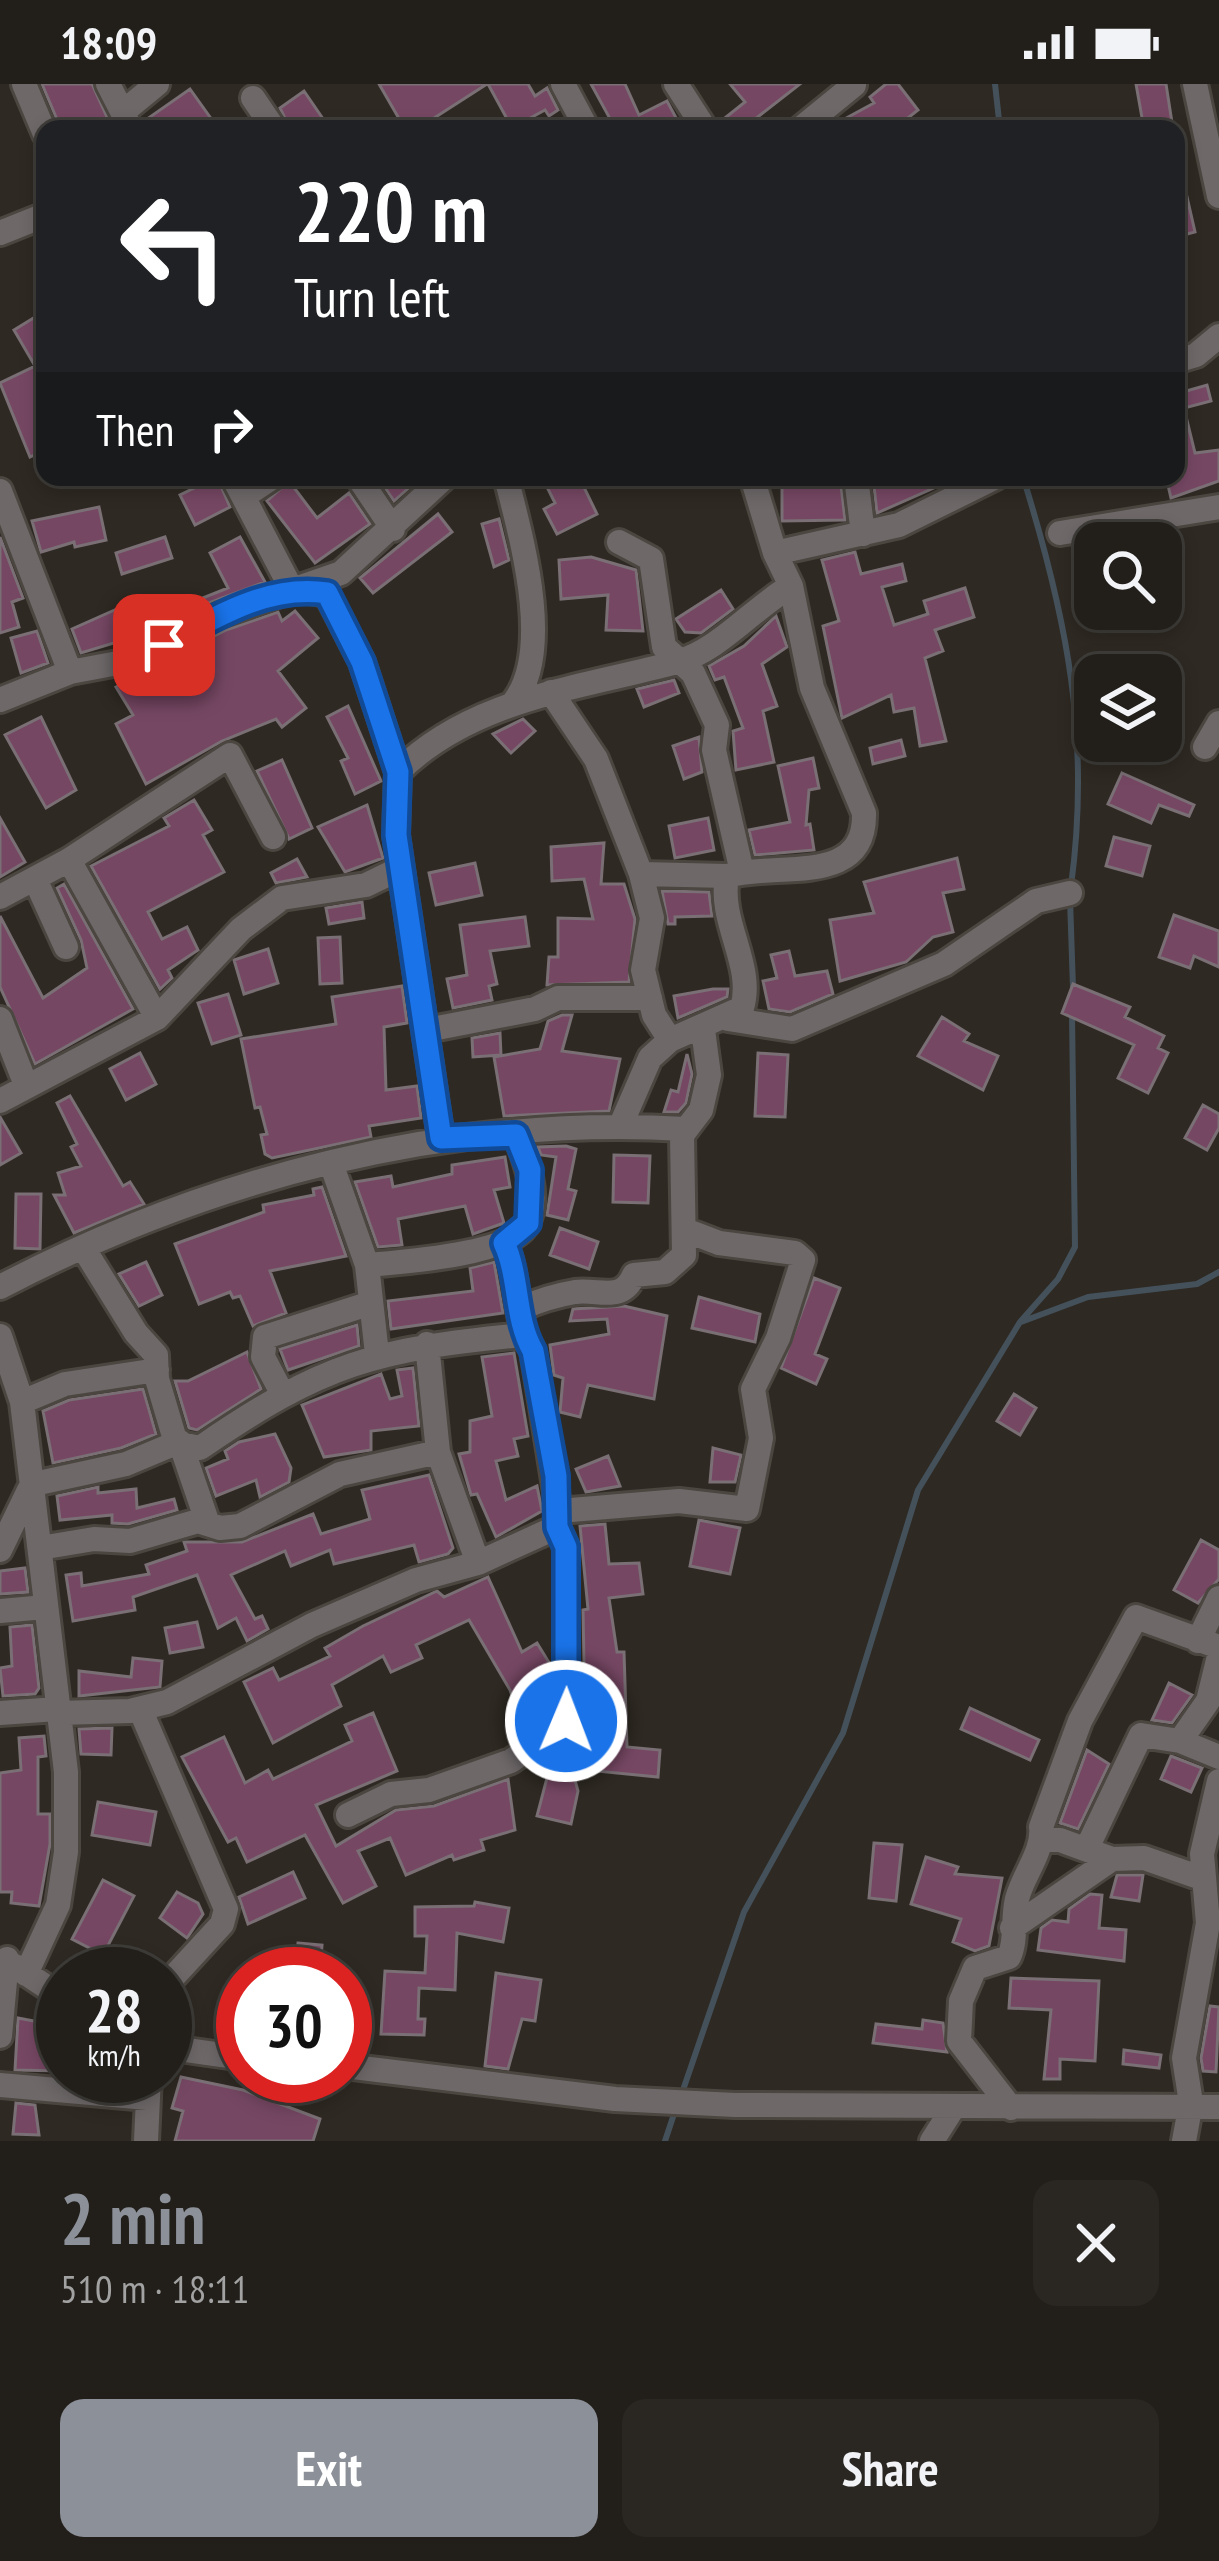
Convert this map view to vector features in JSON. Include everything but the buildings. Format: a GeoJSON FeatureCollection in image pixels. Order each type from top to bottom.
{"type":"FeatureCollection","features":[{"type":"Feature","properties":{"kind":"street"},"geometry":{"type":"LineString","coordinates":[[24,84],[39,120]]}},
{"type":"Feature","properties":{"kind":"street"},"geometry":{"type":"LineString","coordinates":[[108,84],[126,120]]}},
{"type":"Feature","properties":{"kind":"street"},"geometry":{"type":"LineString","coordinates":[[128,120],[157,84]]}},
{"type":"Feature","properties":{"kind":"street"},"geometry":{"type":"LineString","coordinates":[[563,84],[581,120]]}},
{"type":"Feature","properties":{"kind":"street"},"geometry":{"type":"LineString","coordinates":[[676,84],[699,120]]}},
{"type":"Feature","properties":{"kind":"street"},"geometry":{"type":"LineString","coordinates":[[1195,84],[1219,196]]}},
{"type":"Feature","properties":{"kind":"street"},"geometry":{"type":"LineString","coordinates":[[811,120],[854,85]]}},
{"type":"Feature","properties":{"kind":"street"},"geometry":{"type":"LineString","coordinates":[[253,98],[268,120]]}},
{"type":"Feature","properties":{"kind":"street"},"geometry":{"type":"LineString","coordinates":[[0,233],[36,219]]}},
{"type":"Feature","properties":{"kind":"street"},"geometry":{"type":"LineString","coordinates":[[1185,359],[1196,356],[1219,336]]}},
{"type":"Feature","properties":{"kind":"street"},"geometry":{"type":"LineString","coordinates":[[240,486],[292,588]]}},
{"type":"Feature","properties":{"kind":"street"},"geometry":{"type":"LineString","coordinates":[[364,486],[393,529]]}},
{"type":"Feature","properties":{"kind":"street"},"geometry":{"type":"LineString","coordinates":[[0,700],[70,672],[118,663],[292,588],[341,573],[436,486]]}},
{"type":"Feature","properties":{"kind":"street"},"geometry":{"type":"LineString","coordinates":[[508,486],[526,561],[533,665],[514,702]]}},
{"type":"Feature","properties":{"kind":"street"},"geometry":{"type":"LineString","coordinates":[[641,874],[735,874],[836,865],[852,857],[865,835],[858,796],[812,688],[791,586],[775,553],[755,486]]}},
{"type":"Feature","properties":{"kind":"street"},"geometry":{"type":"LineString","coordinates":[[857,486],[862,534]]}},
{"type":"Feature","properties":{"kind":"street"},"geometry":{"type":"LineString","coordinates":[[775,553],[898,525],[978,486]]}},
{"type":"Feature","properties":{"kind":"street"},"geometry":{"type":"LineString","coordinates":[[0,491],[70,672]]}},
{"type":"Feature","properties":{"kind":"street"},"geometry":{"type":"LineString","coordinates":[[1060,532],[1219,506]]}},
{"type":"Feature","properties":{"kind":"street"},"geometry":{"type":"LineString","coordinates":[[619,542],[651,559],[664,646],[675,663],[693,673],[717,725],[714,750],[735,874],[726,912],[747,990],[742,1008],[728,1019],[670,1040],[650,1058],[620,1127]]}},
{"type":"Feature","properties":{"kind":"street"},"geometry":{"type":"LineString","coordinates":[[398,772],[416,754],[514,702],[675,663],[698,653],[791,586]]}},
{"type":"Feature","properties":{"kind":"street"},"geometry":{"type":"LineString","coordinates":[[292,588],[327,593],[362,662],[398,772],[396,835],[441,1138]]}},
{"type":"Feature","properties":{"kind":"street"},"geometry":{"type":"LineString","coordinates":[[551,692],[596,759],[641,874],[652,918],[643,970],[670,1040]]}},
{"type":"Feature","properties":{"kind":"street"},"geometry":{"type":"LineString","coordinates":[[1205,747],[1219,723]]}},
{"type":"Feature","properties":{"kind":"street"},"geometry":{"type":"LineString","coordinates":[[0,897],[69,860],[230,755],[273,837]]}},
{"type":"Feature","properties":{"kind":"street"},"geometry":{"type":"LineString","coordinates":[[69,860],[157,1018]]}},
{"type":"Feature","properties":{"kind":"street"},"geometry":{"type":"LineString","coordinates":[[0,1101],[157,1018],[242,929],[282,898],[366,884],[401,868]]}},
{"type":"Feature","properties":{"kind":"street"},"geometry":{"type":"LineString","coordinates":[[35,879],[65,946]]}},
{"type":"Feature","properties":{"kind":"street"},"geometry":{"type":"LineString","coordinates":[[728,1019],[792,1029],[944,964],[1036,901],[1070,893]]}},
{"type":"Feature","properties":{"kind":"street"},"geometry":{"type":"LineString","coordinates":[[427,1030],[535,1009],[558,998],[650,998]]}},
{"type":"Feature","properties":{"kind":"street"},"geometry":{"type":"LineString","coordinates":[[0,1019],[26,1085]]}},
{"type":"Feature","properties":{"kind":"street"},"geometry":{"type":"LineString","coordinates":[[0,1485],[32,1488],[126,1464],[178,1442],[200,1448],[282,1393],[377,1354],[522,1322],[574,1292],[617,1294],[628,1288],[634,1275],[665,1272],[684,1255],[680,1172],[685,1129],[701,1110],[709,1075],[703,1030]]}},
{"type":"Feature","properties":{"kind":"street"},"geometry":{"type":"LineString","coordinates":[[0,1287],[195,1202],[332,1162],[441,1138],[620,1127],[685,1129]]}},
{"type":"Feature","properties":{"kind":"street"},"geometry":{"type":"LineString","coordinates":[[367,1265],[504,1243],[528,1223],[530,1170],[516,1135]]}},
{"type":"Feature","properties":{"kind":"street"},"geometry":{"type":"LineString","coordinates":[[332,1162],[367,1265],[377,1354]]}},
{"type":"Feature","properties":{"kind":"street"},"geometry":{"type":"LineString","coordinates":[[0,1713],[140,1709],[167,1702],[253,1652],[416,1580],[478,1563],[558,1519],[680,1501],[747,1509],[761,1438],[753,1389],[778,1338],[803,1260],[795,1253],[719,1243],[685,1230]]}},
{"type":"Feature","properties":{"kind":"street"},"geometry":{"type":"LineString","coordinates":[[348,1815],[391,1794],[429,1790],[511,1761],[566,1721],[566,1547],[533,1351],[522,1322],[514,1264],[504,1243]]}},
{"type":"Feature","properties":{"kind":"street"},"geometry":{"type":"LineString","coordinates":[[84,1249],[136,1333],[156,1355],[178,1442],[208,1524]]}},
{"type":"Feature","properties":{"kind":"street"},"geometry":{"type":"LineString","coordinates":[[282,1393],[263,1357],[265,1337],[368,1304]]}},
{"type":"Feature","properties":{"kind":"street"},"geometry":{"type":"LineString","coordinates":[[0,1336],[22,1402],[66,1772],[67,1852],[58,1905],[11,1963],[0,2036]]}},
{"type":"Feature","properties":{"kind":"street"},"geometry":{"type":"LineString","coordinates":[[427,1344],[438,1452],[478,1563]]}},
{"type":"Feature","properties":{"kind":"street"},"geometry":{"type":"LineString","coordinates":[[22,1402],[65,1384],[157,1370]]}},
{"type":"Feature","properties":{"kind":"street"},"geometry":{"type":"LineString","coordinates":[[40,1548],[94,1539],[130,1541],[208,1524],[240,1526],[340,1474],[438,1452]]}},
{"type":"Feature","properties":{"kind":"street"},"geometry":{"type":"LineString","coordinates":[[0,1550],[32,1488]]}},
{"type":"Feature","properties":{"kind":"street"},"geometry":{"type":"LineString","coordinates":[[1180,1741],[1214,1703],[1212,1648],[1218,1600]]}},
{"type":"Feature","properties":{"kind":"street"},"geometry":{"type":"LineString","coordinates":[[0,1611],[45,1606]]}},
{"type":"Feature","properties":{"kind":"street"},"geometry":{"type":"LineString","coordinates":[[1011,2108],[959,2041],[967,1978],[975,1968],[1009,1957],[1022,1882],[1043,1840],[1042,1827],[1080,1721],[1136,1618],[1212,1648]]}},
{"type":"Feature","properties":{"kind":"street"},"geometry":{"type":"LineString","coordinates":[[140,1709],[226,1909],[222,1924],[192,1957]]}},
{"type":"Feature","properties":{"kind":"street"},"geometry":{"type":"LineString","coordinates":[[1087,1848],[1141,1735],[1156,1733],[1219,1756]]}},
{"type":"Feature","properties":{"kind":"street"},"geometry":{"type":"LineString","coordinates":[[1184,2141],[1191,2103],[1184,2058],[1214,1916],[1202,1854],[1219,1781]]}},
{"type":"Feature","properties":{"kind":"street"},"geometry":{"type":"LineString","coordinates":[[1043,1840],[1112,1858],[1144,1858],[1210,1885]]}},
{"type":"Feature","properties":{"kind":"street"},"geometry":{"type":"LineString","coordinates":[[1012,1928],[1112,1858]]}},
{"type":"Feature","properties":{"kind":"street"},"geometry":{"type":"LineString","coordinates":[[11,1963],[36,1980]]}},
{"type":"Feature","properties":{"kind":"street"},"geometry":{"type":"LineString","coordinates":[[372,2069],[615,2099],[952,2108],[1191,2103],[1219,2107]]}},
{"type":"Feature","properties":{"kind":"street"},"geometry":{"type":"LineString","coordinates":[[0,2085],[36,2085]]}},
{"type":"Feature","properties":{"kind":"street"},"geometry":{"type":"LineString","coordinates":[[146,2141],[147,2103]]}},
{"type":"Feature","properties":{"kind":"street"},"geometry":{"type":"LineString","coordinates":[[932,2141],[952,2108]]}},
{"type":"Feature","properties":{"kind":"waterway"},"geometry":{"type":"LineString","coordinates":[[995,84],[999,120]]}},
{"type":"Feature","properties":{"kind":"waterway"},"geometry":{"type":"LineString","coordinates":[[1026,486],[1052,580],[1071,679],[1078,779],[1071,886]]}},
{"type":"Feature","properties":{"kind":"waterway"},"geometry":{"type":"LineString","coordinates":[[1070,899],[1073,988]]}},
{"type":"Feature","properties":{"kind":"waterway"},"geometry":{"type":"LineString","coordinates":[[682,2093],[744,1912],[843,1733],[918,1490],[1020,1322],[1058,1279],[1075,1247],[1072,1013]]}},
{"type":"Feature","properties":{"kind":"waterway"},"geometry":{"type":"LineString","coordinates":[[1021,1322],[1088,1297],[1197,1284],[1219,1272]]}},
{"type":"Feature","properties":{"kind":"waterway"},"geometry":{"type":"LineString","coordinates":[[665,2141],[675,2111]]}},
{"type":"Feature","properties":{"kind":"route"},"geometry":{"type":"LineString","coordinates":[[164,645],[220,615],[292,588],[327,593],[362,662],[398,772],[396,835],[441,1138],[516,1135],[530,1170],[528,1223],[516,1238],[504,1243],[514,1264],[524,1335],[533,1351],[556,1476],[557,1527],[566,1547],[566,1721]]}}]}
